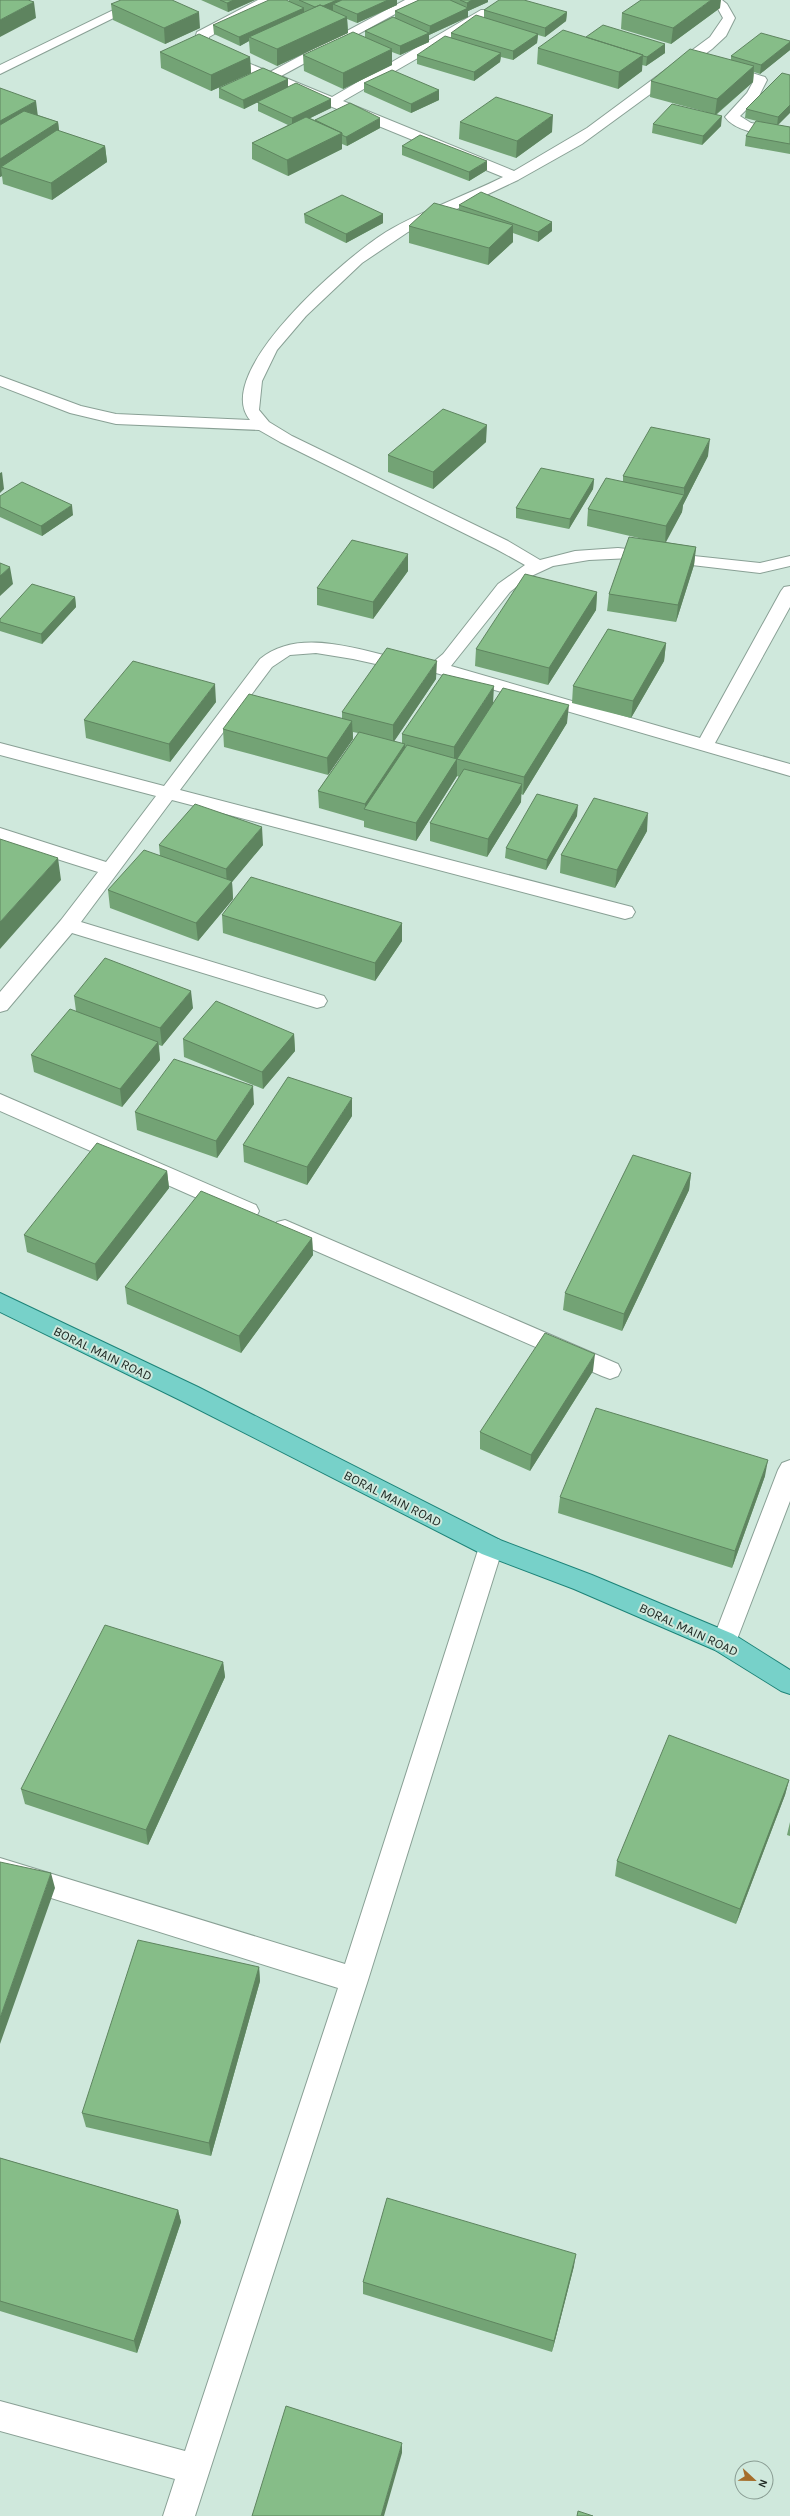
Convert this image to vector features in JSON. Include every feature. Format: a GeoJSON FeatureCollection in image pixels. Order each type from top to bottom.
{"type":"FeatureCollection","features":[{"type":"Feature","properties":{"kind":"main road","name":"BORAL MAIN ROAD"},"geometry":{"type":"LineString","coordinates":[[0,1302],[190,1394],[491,1547],[583,1582],[724,1642],[790,1683]]}},
{"type":"Feature","properties":{"kind":"street"},"geometry":{"type":"LineString","coordinates":[[0,70],[144,0]]}},
{"type":"Feature","properties":{"kind":"street"},"geometry":{"type":"LineString","coordinates":[[268,0],[202,35],[203,49],[514,176]]}},
{"type":"Feature","properties":{"kind":"street"},"geometry":{"type":"LineString","coordinates":[[270,77],[415,0]]}},
{"type":"Feature","properties":{"kind":"street"},"geometry":{"type":"LineString","coordinates":[[539,566],[502,545],[286,439],[263,425],[251,411],[252,387],[261,364],[282,336],[309,306],[341,275],[390,236],[514,176],[563,149],[607,120],[724,30],[728,24],[728,14],[714,0]]}},
{"type":"Feature","properties":{"kind":"street"},"geometry":{"type":"LineString","coordinates":[[332,102],[486,13]]}},
{"type":"Feature","properties":{"kind":"street"},"geometry":{"type":"LineString","coordinates":[[688,59],[760,80],[752,95],[732,117],[747,126],[790,134]]}},
{"type":"Feature","properties":{"kind":"street"},"geometry":{"type":"LineString","coordinates":[[0,381],[76,410],[116,419],[263,425]]}},
{"type":"Feature","properties":{"kind":"street"},"geometry":{"type":"LineString","coordinates":[[436,668],[465,639],[506,586],[521,574],[539,566],[573,558],[614,553],[632,553],[760,568],[790,561]]}},
{"type":"Feature","properties":{"kind":"street"},"geometry":{"type":"LineString","coordinates":[[705,745],[790,591]]}},
{"type":"Feature","properties":{"kind":"street"},"geometry":{"type":"LineString","coordinates":[[0,1005],[8,982],[68,925],[108,869],[266,663],[280,653],[297,648],[317,649],[421,669],[436,668],[790,770]]}},
{"type":"Feature","properties":{"kind":"street"},"geometry":{"type":"LineString","coordinates":[[0,749],[625,912]]}},
{"type":"Feature","properties":{"kind":"street"},"geometry":{"type":"LineString","coordinates":[[0,834],[108,869]]}},
{"type":"Feature","properties":{"kind":"street"},"geometry":{"type":"LineString","coordinates":[[68,925],[316,1001]]}},
{"type":"Feature","properties":{"kind":"street"},"geometry":{"type":"LineString","coordinates":[[0,1102],[610,1370]]}},
{"type":"Feature","properties":{"kind":"street"},"geometry":{"type":"LineString","coordinates":[[724,1642],[790,1470]]}},
{"type":"Feature","properties":{"kind":"street"},"geometry":{"type":"LineString","coordinates":[[179,2516],[354,1980],[491,1547]]}},
{"type":"Feature","properties":{"kind":"street"},"geometry":{"type":"LineString","coordinates":[[0,1870],[354,1980]]}},
{"type":"Feature","properties":{"kind":"street"},"geometry":{"type":"LineString","coordinates":[[0,2416],[194,2469]]}},
{"type":"Feature","properties":{"kind":"building"},"geometry":{"type":"Polygon","coordinates":[[[0,0],[28,0],[34,2],[0,20],[0,0]]]}},
{"type":"Feature","properties":{"kind":"building"},"geometry":{"type":"Polygon","coordinates":[[[121,0],[172,0],[199,12],[164,28],[111,4],[121,0]]]}},
{"type":"Feature","properties":{"kind":"building"},"geometry":{"type":"Polygon","coordinates":[[[220,0],[234,0],[227,3],[220,0]]]}},
{"type":"Feature","properties":{"kind":"building"},"geometry":{"type":"Polygon","coordinates":[[[269,0],[286,0],[304,8],[239,37],[213,25],[269,0]]]}},
{"type":"Feature","properties":{"kind":"building"},"geometry":{"type":"Polygon","coordinates":[[[299,0],[337,0],[323,6],[320,5],[315,7],[299,0]]]}},
{"type":"Feature","properties":{"kind":"building"},"geometry":{"type":"Polygon","coordinates":[[[342,0],[388,0],[357,14],[333,4],[342,0]]]}},
{"type":"Feature","properties":{"kind":"building"},"geometry":{"type":"Polygon","coordinates":[[[419,0],[450,0],[468,8],[430,26],[395,11],[419,0]]]}},
{"type":"Feature","properties":{"kind":"building"},"geometry":{"type":"Polygon","coordinates":[[[460,0],[472,0],[467,3],[460,0]]]}},
{"type":"Feature","properties":{"kind":"building"},"geometry":{"type":"Polygon","coordinates":[[[499,0],[524,0],[567,12],[545,28],[484,10],[499,0]]]}},
{"type":"Feature","properties":{"kind":"building"},"geometry":{"type":"Polygon","coordinates":[[[641,0],[711,0],[673,28],[622,13],[641,0]]]}},
{"type":"Feature","properties":{"kind":"building"},"geometry":{"type":"Polygon","coordinates":[[[320,5],[347,17],[277,49],[249,37],[320,5]]]}},
{"type":"Feature","properties":{"kind":"building"},"geometry":{"type":"Polygon","coordinates":[[[476,15],[538,34],[513,51],[451,33],[476,15]]]}},
{"type":"Feature","properties":{"kind":"building"},"geometry":{"type":"Polygon","coordinates":[[[393,17],[429,33],[400,46],[365,31],[393,17]]]}},
{"type":"Feature","properties":{"kind":"building"},"geometry":{"type":"Polygon","coordinates":[[[603,25],[665,44],[647,57],[586,37],[603,25]]]}},
{"type":"Feature","properties":{"kind":"building"},"geometry":{"type":"Polygon","coordinates":[[[563,30],[643,55],[619,72],[538,48],[563,30]]]}},
{"type":"Feature","properties":{"kind":"building"},"geometry":{"type":"Polygon","coordinates":[[[353,32],[392,49],[343,73],[303,55],[353,32]]]}},
{"type":"Feature","properties":{"kind":"building"},"geometry":{"type":"Polygon","coordinates":[[[761,33],[790,42],[761,65],[731,56],[761,33]]]}},
{"type":"Feature","properties":{"kind":"building"},"geometry":{"type":"Polygon","coordinates":[[[199,34],[250,57],[211,75],[160,52],[199,34]]]}},
{"type":"Feature","properties":{"kind":"building"},"geometry":{"type":"Polygon","coordinates":[[[445,36],[501,53],[474,72],[417,55],[445,36]]]}},
{"type":"Feature","properties":{"kind":"building"},"geometry":{"type":"Polygon","coordinates":[[[690,49],[754,66],[717,99],[651,81],[690,49]]]}},
{"type":"Feature","properties":{"kind":"building"},"geometry":{"type":"Polygon","coordinates":[[[263,68],[288,79],[243,100],[219,88],[263,68]]]}},
{"type":"Feature","properties":{"kind":"building"},"geometry":{"type":"Polygon","coordinates":[[[392,70],[439,90],[411,104],[364,83],[392,70]]]}},
{"type":"Feature","properties":{"kind":"building"},"geometry":{"type":"Polygon","coordinates":[[[782,73],[790,75],[790,105],[778,117],[746,109],[782,73]]]}},
{"type":"Feature","properties":{"kind":"building"},"geometry":{"type":"Polygon","coordinates":[[[296,83],[331,99],[292,118],[257,102],[296,83]]]}},
{"type":"Feature","properties":{"kind":"building"},"geometry":{"type":"Polygon","coordinates":[[[0,88],[36,101],[0,121],[0,88]]]}},
{"type":"Feature","properties":{"kind":"building"},"geometry":{"type":"Polygon","coordinates":[[[496,97],[553,115],[517,141],[460,122],[496,97]]]}},
{"type":"Feature","properties":{"kind":"building"},"geometry":{"type":"Polygon","coordinates":[[[350,103],[380,118],[346,137],[342,135],[342,133],[315,120],[350,103]]]}},
{"type":"Feature","properties":{"kind":"building"},"geometry":{"type":"Polygon","coordinates":[[[672,104],[722,116],[703,136],[653,124],[672,104]]]}},
{"type":"Feature","properties":{"kind":"building"},"geometry":{"type":"Polygon","coordinates":[[[24,111],[58,122],[0,159],[0,125],[24,111]]]}},
{"type":"Feature","properties":{"kind":"building"},"geometry":{"type":"Polygon","coordinates":[[[306,117],[342,133],[287,160],[252,143],[306,117]]]}},
{"type":"Feature","properties":{"kind":"building"},"geometry":{"type":"Polygon","coordinates":[[[756,121],[790,127],[790,144],[746,136],[756,121]]]}},
{"type":"Feature","properties":{"kind":"building"},"geometry":{"type":"Polygon","coordinates":[[[57,130],[105,146],[51,183],[1,167],[57,130]]]}},
{"type":"Feature","properties":{"kind":"building"},"geometry":{"type":"Polygon","coordinates":[[[420,135],[487,161],[469,172],[402,146],[420,135]]]}},
{"type":"Feature","properties":{"kind":"building"},"geometry":{"type":"Polygon","coordinates":[[[481,192],[552,222],[538,232],[459,205],[481,192]]]}},
{"type":"Feature","properties":{"kind":"building"},"geometry":{"type":"Polygon","coordinates":[[[342,195],[383,214],[346,234],[304,214],[342,195]]]}},
{"type":"Feature","properties":{"kind":"building"},"geometry":{"type":"Polygon","coordinates":[[[434,203],[513,225],[489,248],[409,226],[434,203]]]}},
{"type":"Feature","properties":{"kind":"building"},"geometry":{"type":"Polygon","coordinates":[[[443,409],[487,425],[433,472],[388,455],[443,409]]]}},
{"type":"Feature","properties":{"kind":"building"},"geometry":{"type":"Polygon","coordinates":[[[651,427],[710,439],[684,488],[623,476],[651,427]]]}},
{"type":"Feature","properties":{"kind":"building"},"geometry":{"type":"Polygon","coordinates":[[[541,468],[594,479],[570,519],[516,508],[541,468]]]}},
{"type":"Feature","properties":{"kind":"building"},"geometry":{"type":"Polygon","coordinates":[[[606,478],[684,495],[666,526],[588,509],[606,478]]]}},
{"type":"Feature","properties":{"kind":"building"},"geometry":{"type":"Polygon","coordinates":[[[22,482],[72,505],[41,526],[0,507],[0,496],[22,482]]]}},
{"type":"Feature","properties":{"kind":"building"},"geometry":{"type":"Polygon","coordinates":[[[629,537],[696,547],[678,605],[609,594],[629,537]]]}},
{"type":"Feature","properties":{"kind":"building"},"geometry":{"type":"Polygon","coordinates":[[[352,540],[408,554],[373,602],[317,588],[352,540]]]}},
{"type":"Feature","properties":{"kind":"building"},"geometry":{"type":"Polygon","coordinates":[[[0,563],[10,567],[0,576],[0,563]]]}},
{"type":"Feature","properties":{"kind":"building"},"geometry":{"type":"Polygon","coordinates":[[[525,574],[597,592],[549,668],[476,649],[525,574]]]}},
{"type":"Feature","properties":{"kind":"building"},"geometry":{"type":"Polygon","coordinates":[[[32,584],[75,597],[41,634],[0,622],[0,619],[32,584]]]}},
{"type":"Feature","properties":{"kind":"building"},"geometry":{"type":"Polygon","coordinates":[[[608,629],[666,643],[633,701],[573,686],[608,629]]]}},
{"type":"Feature","properties":{"kind":"building"},"geometry":{"type":"Polygon","coordinates":[[[387,648],[437,661],[393,725],[342,712],[387,648]]]}},
{"type":"Feature","properties":{"kind":"building"},"geometry":{"type":"Polygon","coordinates":[[[133,661],[215,684],[169,744],[84,720],[133,661]]]}},
{"type":"Feature","properties":{"kind":"building"},"geometry":{"type":"Polygon","coordinates":[[[443,674],[494,686],[454,747],[402,734],[443,674]]]}},
{"type":"Feature","properties":{"kind":"building"},"geometry":{"type":"Polygon","coordinates":[[[503,688],[569,705],[524,777],[457,759],[503,688]]]}},
{"type":"Feature","properties":{"kind":"building"},"geometry":{"type":"Polygon","coordinates":[[[249,694],[352,721],[327,758],[223,729],[249,694]]]}},
{"type":"Feature","properties":{"kind":"building"},"geometry":{"type":"Polygon","coordinates":[[[359,732],[405,744],[365,804],[318,791],[359,732]]]}},
{"type":"Feature","properties":{"kind":"building"},"geometry":{"type":"Polygon","coordinates":[[[407,745],[457,759],[416,823],[364,809],[407,745]]]}},
{"type":"Feature","properties":{"kind":"building"},"geometry":{"type":"Polygon","coordinates":[[[464,769],[522,784],[488,839],[430,823],[464,769]]]}},
{"type":"Feature","properties":{"kind":"building"},"geometry":{"type":"Polygon","coordinates":[[[537,794],[578,805],[547,860],[506,848],[537,794]]]}},
{"type":"Feature","properties":{"kind":"building"},"geometry":{"type":"Polygon","coordinates":[[[594,798],[648,813],[617,870],[561,855],[594,798]]]}},
{"type":"Feature","properties":{"kind":"building"},"geometry":{"type":"Polygon","coordinates":[[[195,804],[262,827],[226,869],[159,845],[195,804]]]}},
{"type":"Feature","properties":{"kind":"building"},"geometry":{"type":"Polygon","coordinates":[[[0,839],[58,858],[0,922],[0,839]]]}},
{"type":"Feature","properties":{"kind":"building"},"geometry":{"type":"Polygon","coordinates":[[[144,850],[232,881],[196,923],[108,890],[144,850]]]}},
{"type":"Feature","properties":{"kind":"building"},"geometry":{"type":"Polygon","coordinates":[[[251,877],[402,923],[375,963],[222,915],[251,877]]]}},
{"type":"Feature","properties":{"kind":"building"},"geometry":{"type":"Polygon","coordinates":[[[105,958],[191,991],[160,1028],[74,996],[105,958]]]}},
{"type":"Feature","properties":{"kind":"building"},"geometry":{"type":"Polygon","coordinates":[[[216,1001],[294,1034],[262,1072],[183,1039],[216,1001]]]}},
{"type":"Feature","properties":{"kind":"building"},"geometry":{"type":"Polygon","coordinates":[[[70,1009],[158,1042],[120,1089],[31,1055],[70,1009]]]}},
{"type":"Feature","properties":{"kind":"building"},"geometry":{"type":"Polygon","coordinates":[[[174,1059],[253,1086],[216,1141],[135,1112],[174,1059]]]}},
{"type":"Feature","properties":{"kind":"building"},"geometry":{"type":"Polygon","coordinates":[[[288,1077],[352,1098],[307,1167],[243,1145],[288,1077]]]}},
{"type":"Feature","properties":{"kind":"building"},"geometry":{"type":"Polygon","coordinates":[[[97,1143],[167,1171],[95,1264],[24,1235],[97,1143]]]}},
{"type":"Feature","properties":{"kind":"building"},"geometry":{"type":"Polygon","coordinates":[[[633,1155],[691,1173],[624,1314],[565,1293],[633,1155]]]}},
{"type":"Feature","properties":{"kind":"building"},"geometry":{"type":"Polygon","coordinates":[[[201,1191],[312,1238],[239,1336],[125,1287],[201,1191]]]}},
{"type":"Feature","properties":{"kind":"building"},"geometry":{"type":"Polygon","coordinates":[[[545,1333],[595,1354],[531,1455],[480,1432],[545,1333]]]}},
{"type":"Feature","properties":{"kind":"building"},"geometry":{"type":"Polygon","coordinates":[[[596,1408],[768,1460],[735,1551],[560,1497],[596,1408]]]}},
{"type":"Feature","properties":{"kind":"building"},"geometry":{"type":"Polygon","coordinates":[[[105,1625],[223,1662],[146,1830],[21,1789],[105,1625]]]}},
{"type":"Feature","properties":{"kind":"building"},"geometry":{"type":"Polygon","coordinates":[[[669,1735],[789,1780],[740,1909],[617,1861],[669,1735]]]}},
{"type":"Feature","properties":{"kind":"building"},"geometry":{"type":"Polygon","coordinates":[[[0,1862],[51,1873],[0,2018],[0,1862]]]}},
{"type":"Feature","properties":{"kind":"building"},"geometry":{"type":"Polygon","coordinates":[[[138,1940],[259,1967],[209,2143],[82,2113],[138,1940]]]}},
{"type":"Feature","properties":{"kind":"building"},"geometry":{"type":"Polygon","coordinates":[[[0,2158],[178,2210],[134,2341],[0,2301],[0,2158]]]}},
{"type":"Feature","properties":{"kind":"building"},"geometry":{"type":"Polygon","coordinates":[[[387,2198],[576,2254],[554,2341],[363,2282],[387,2198]]]}},
{"type":"Feature","properties":{"kind":"building"},"geometry":{"type":"Polygon","coordinates":[[[286,2406],[402,2443],[381,2516],[252,2516],[286,2406]]]}},
{"type":"Feature","properties":{"kind":"building"},"geometry":{"type":"Polygon","coordinates":[[[578,2511],[593,2516],[577,2516],[578,2511]]]}}]}
